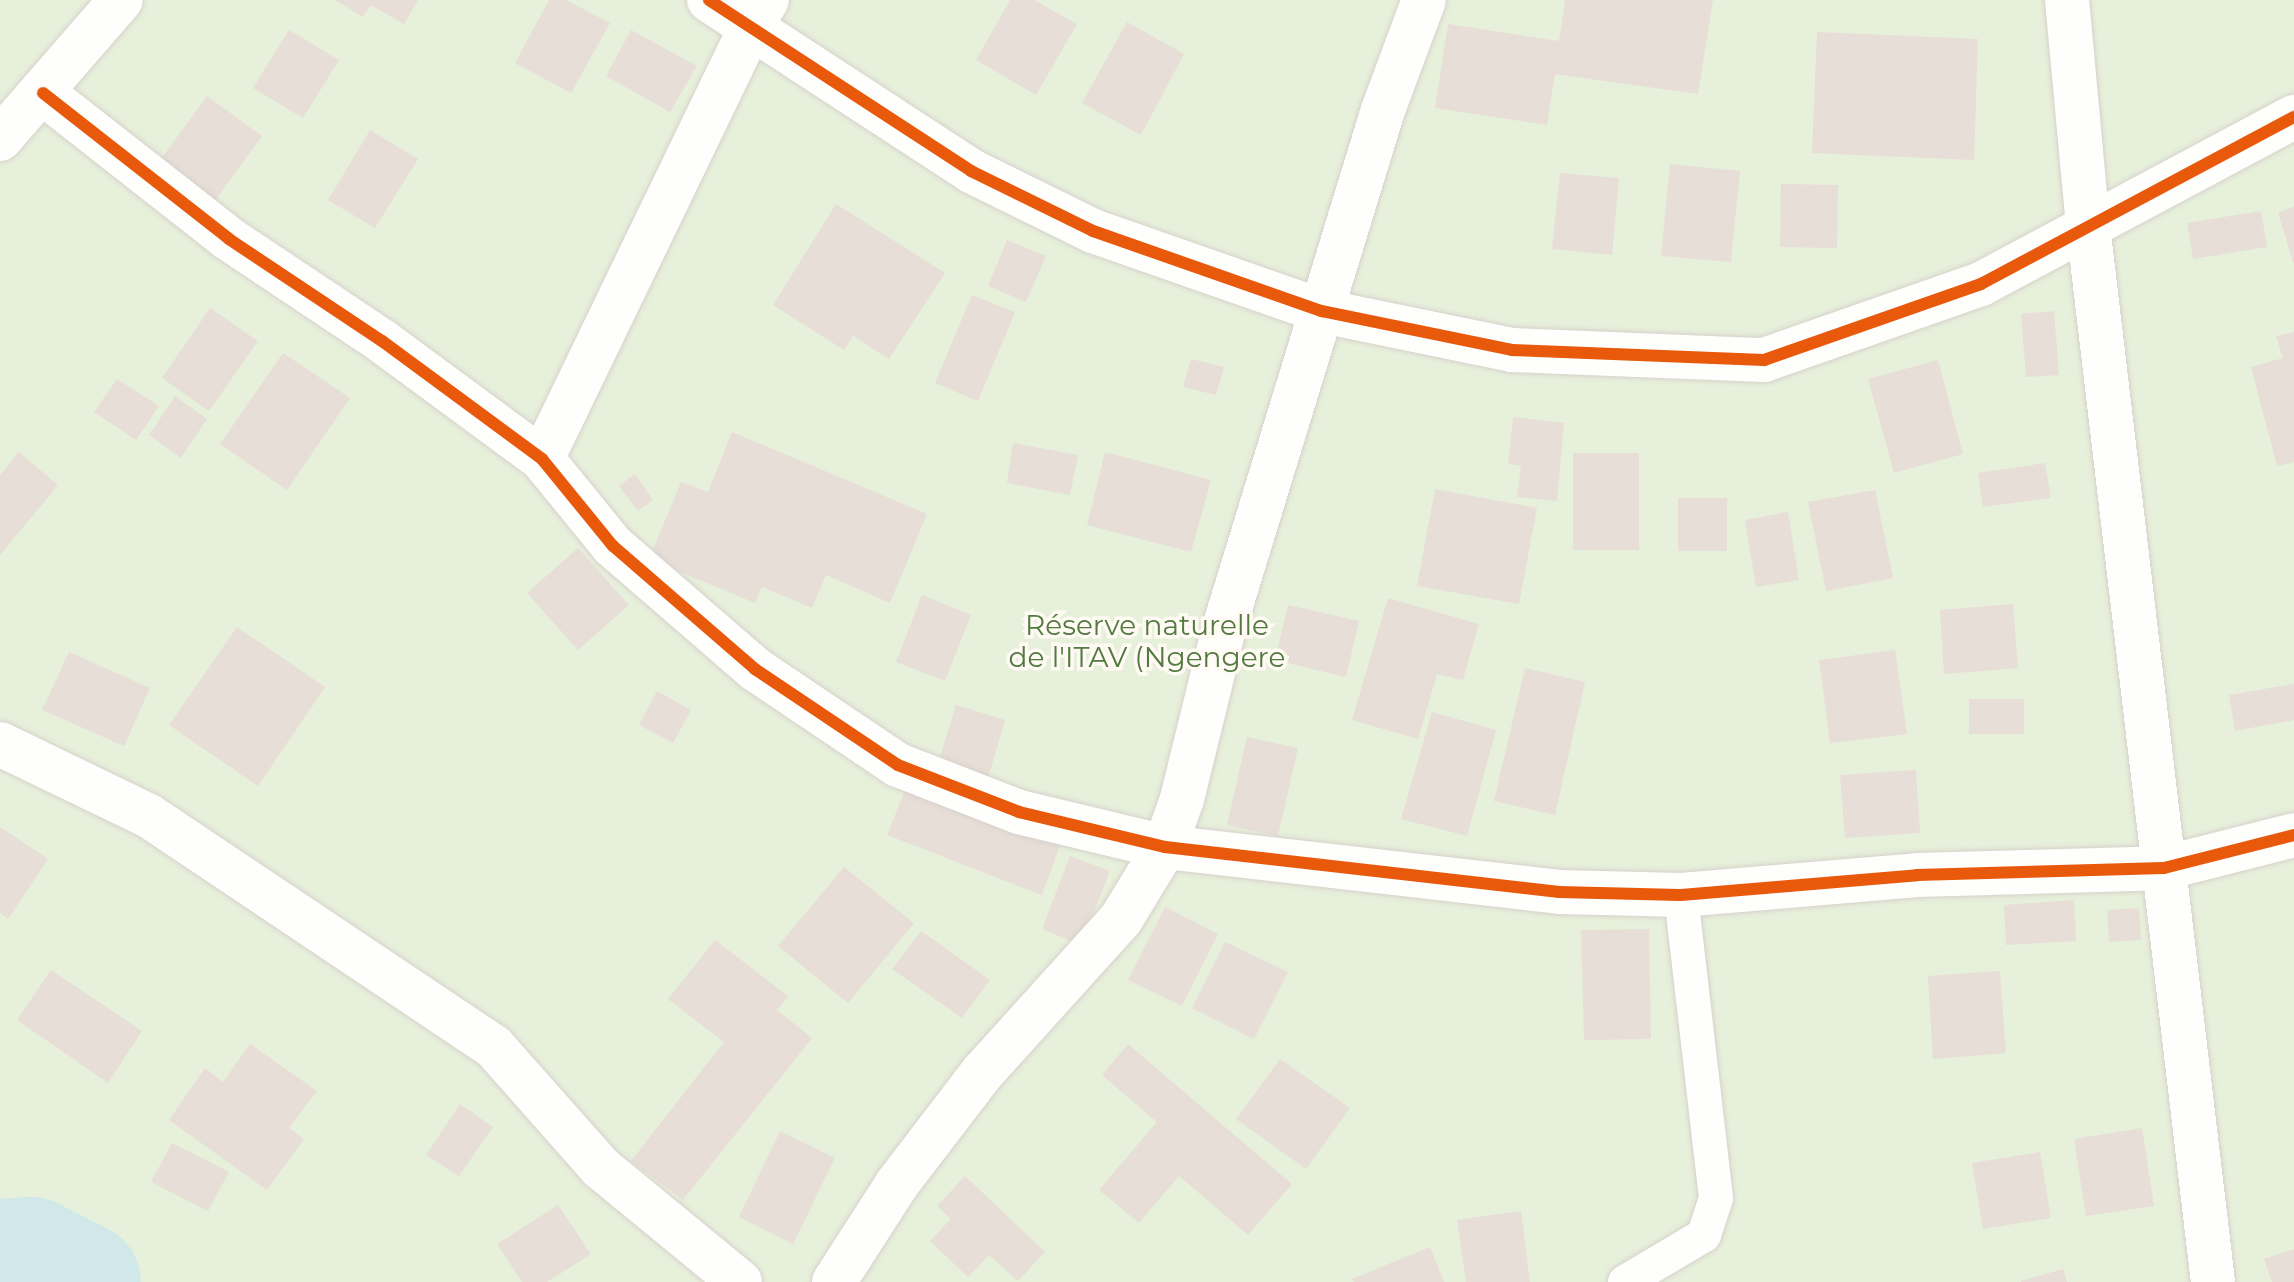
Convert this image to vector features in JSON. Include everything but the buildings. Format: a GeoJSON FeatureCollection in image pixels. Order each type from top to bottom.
{"type":"FeatureCollection","features":[{"type":"Feature","properties":{"kind":"street"},"geometry":{"type":"LineString","coordinates":[[0,139],[121,0]]}},
{"type":"Feature","properties":{"kind":"street"},"geometry":{"type":"LineString","coordinates":[[709,0],[758,14],[985,177],[1093,231],[1322,311],[1512,350],[1764,360],[1981,284],[2294,117]]}},
{"type":"Feature","properties":{"kind":"street"},"geometry":{"type":"LineString","coordinates":[[834,1282],[897,1184],[982,1073],[1121,919],[1165,847],[1182,799],[1224,628],[1383,110],[1424,0]]}},
{"type":"Feature","properties":{"kind":"street"},"geometry":{"type":"LineString","coordinates":[[2067,0],[2088,226],[2213,1282]]}},
{"type":"Feature","properties":{"kind":"street"},"geometry":{"type":"LineString","coordinates":[[542,459],[758,14]]}},
{"type":"Feature","properties":{"kind":"street"},"geometry":{"type":"LineString","coordinates":[[43,93],[229,239],[382,341],[542,459],[613,546],[755,669],[898,765],[1019,812],[1165,847],[1559,892],[1681,895],[1917,875],[2164,868],[2294,835]]}},
{"type":"Feature","properties":{"kind":"street"},"geometry":{"type":"LineString","coordinates":[[0,744],[149,816],[494,1047],[600,1167],[740,1282]]}},
{"type":"Feature","properties":{"kind":"lane"},"geometry":{"type":"LineString","coordinates":[[1625,1282],[1704,1235],[1716,1198],[1681,895]]}},
{"type":"Feature","properties":{"kind":"green space","name":"Réserve naturelle de l'ITAV (Ngengere"},"geometry":{"type":"Polygon","coordinates":[[[0,0],[2294,0],[2294,1282],[0,1282],[0,0]]]}},
{"type":"Feature","properties":{"kind":"waterway"},"geometry":{"type":"LineString","coordinates":[[0,1258],[31,1256],[82,1282]]}},
{"type":"Feature","properties":{"kind":"cycle path"},"geometry":{"type":"LineString","coordinates":[[709,0],[971,171],[1093,231],[1322,311],[1512,350],[1764,360],[1981,284],[2294,117]]}},
{"type":"Feature","properties":{"kind":"cycle path"},"geometry":{"type":"LineString","coordinates":[[43,93],[229,239],[382,341],[542,459],[613,546],[755,669],[898,765],[1019,812],[1165,847],[1559,892],[1681,895],[1917,875],[2164,868],[2294,835]]}}]}
